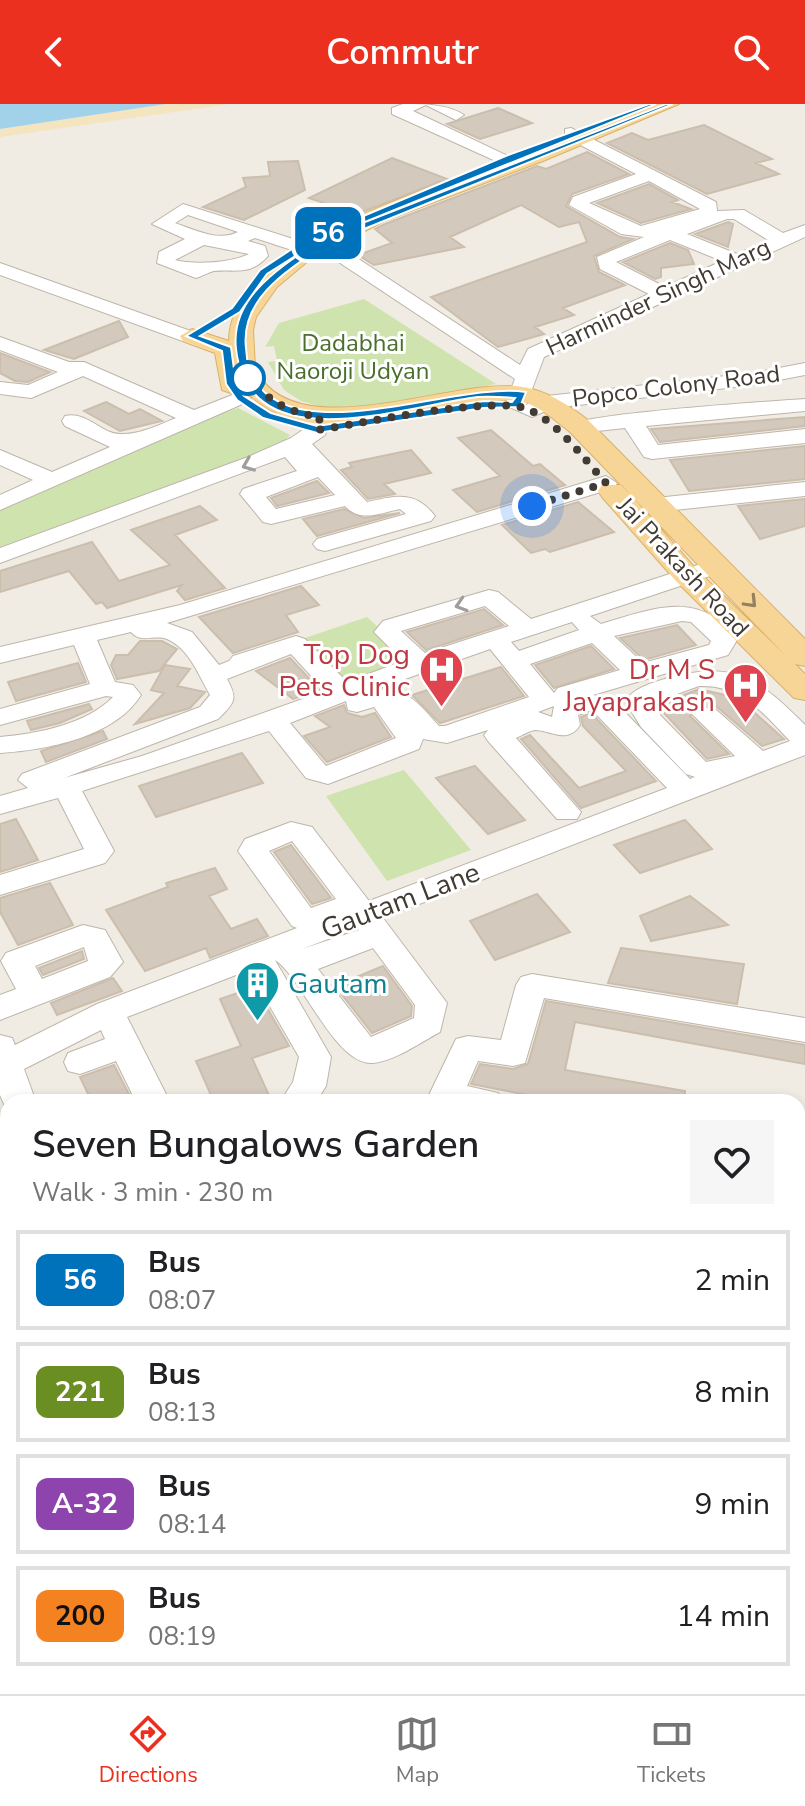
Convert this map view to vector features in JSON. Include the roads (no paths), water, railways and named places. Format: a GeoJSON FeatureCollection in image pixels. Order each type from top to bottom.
{"type":"FeatureCollection","features":[{"type":"Feature","properties":{"kind":"main road"},"geometry":{"type":"LineString","coordinates":[[306,434],[261,394],[244,372],[234,350],[192,336],[237,310],[244,294],[264,272],[313,244],[652,104]]}},
{"type":"Feature","properties":{"kind":"main road"},"geometry":{"type":"LineString","coordinates":[[575,135],[667,104]]}},
{"type":"Feature","properties":{"kind":"main road"},"geometry":{"type":"LineString","coordinates":[[313,244],[276,274],[255,297],[234,350],[231,384],[240,398],[267,416],[306,434],[529,398]]}},
{"type":"Feature","properties":{"kind":"main road","name":"Jai Prakash Road"},"geometry":{"type":"LineString","coordinates":[[529,398],[579,426],[726,628],[805,691]]}},
{"type":"Feature","properties":{"kind":"main road","name":"Jai Prakash Road"},"geometry":{"type":"LineString","coordinates":[[529,398],[565,438],[656,505],[805,657]]}},
{"type":"Feature","properties":{"kind":"street"},"geometry":{"type":"LineString","coordinates":[[419,104],[398,111],[515,159]]}},
{"type":"Feature","properties":{"kind":"street"},"geometry":{"type":"LineString","coordinates":[[429,126],[458,116],[433,104]]}},
{"type":"Feature","properties":{"kind":"street"},"geometry":{"type":"LineString","coordinates":[[575,135],[652,174],[710,206],[708,212],[642,232],[627,230],[578,205],[579,201],[652,174]]}},
{"type":"Feature","properties":{"kind":"street"},"geometry":{"type":"LineString","coordinates":[[201,239],[166,256],[166,263],[196,272],[210,265],[236,268],[259,256],[258,250],[232,242],[201,239],[163,226],[162,221],[183,209],[191,210],[255,231],[313,244],[529,398]]}},
{"type":"Feature","properties":{"kind":"street"},"geometry":{"type":"LineString","coordinates":[[732,213],[779,238],[753,240],[752,246],[746,250],[706,256],[711,265],[708,267],[685,270],[677,281],[654,289],[616,273],[607,265],[606,257],[732,213]]}},
{"type":"Feature","properties":{"kind":"street","name":"Harminder Singh Marg"},"geometry":{"type":"LineString","coordinates":[[529,398],[535,353],[654,289],[736,260],[779,238],[805,230]]}},
{"type":"Feature","properties":{"kind":"street"},"geometry":{"type":"LineString","coordinates":[[232,242],[255,231]]}},
{"type":"Feature","properties":{"kind":"street"},"geometry":{"type":"LineString","coordinates":[[669,233],[736,260]]}},
{"type":"Feature","properties":{"kind":"street"},"geometry":{"type":"LineString","coordinates":[[0,269],[123,312],[205,345],[234,350]]}},
{"type":"Feature","properties":{"kind":"street"},"geometry":{"type":"LineString","coordinates":[[0,343],[73,370],[113,396],[134,399],[186,420]]}},
{"type":"Feature","properties":{"kind":"street"},"geometry":{"type":"LineString","coordinates":[[0,377],[40,356]]}},
{"type":"Feature","properties":{"kind":"street"},"geometry":{"type":"LineString","coordinates":[[0,388],[31,392],[77,366],[186,420]]}},
{"type":"Feature","properties":{"kind":"street","name":"Popco Colony Road"},"geometry":{"type":"LineString","coordinates":[[529,398],[753,379],[805,369]]}},
{"type":"Feature","properties":{"kind":"street"},"geometry":{"type":"LineString","coordinates":[[3,499],[240,398]]}},
{"type":"Feature","properties":{"kind":"street"},"geometry":{"type":"LineString","coordinates":[[579,426],[805,405]]}},
{"type":"Feature","properties":{"kind":"street"},"geometry":{"type":"LineString","coordinates":[[630,419],[652,452]]}},
{"type":"Feature","properties":{"kind":"street"},"geometry":{"type":"LineString","coordinates":[[73,421],[117,442],[186,420]]}},
{"type":"Feature","properties":{"kind":"street"},"geometry":{"type":"LineString","coordinates":[[306,434],[309,471],[304,476],[252,492],[271,517],[349,498]]}},
{"type":"Feature","properties":{"kind":"street"},"geometry":{"type":"LineString","coordinates":[[306,434],[349,498],[364,510],[405,501],[423,516],[325,544]]}},
{"type":"Feature","properties":{"kind":"street"},"geometry":{"type":"LineString","coordinates":[[0,556],[205,482],[306,434]]}},
{"type":"Feature","properties":{"kind":"street"},"geometry":{"type":"LineString","coordinates":[[615,473],[652,452],[805,436]]}},
{"type":"Feature","properties":{"kind":"street"},"geometry":{"type":"LineString","coordinates":[[0,667],[187,611],[615,473],[670,464],[805,456]]}},
{"type":"Feature","properties":{"kind":"street"},"geometry":{"type":"LineString","coordinates":[[0,469],[0,459],[52,480]]}},
{"type":"Feature","properties":{"kind":"street"},"geometry":{"type":"LineString","coordinates":[[656,505],[805,489]]}},
{"type":"Feature","properties":{"kind":"street"},"geometry":{"type":"LineString","coordinates":[[0,805],[56,785],[152,762],[273,725],[380,687],[421,663],[716,566]]}},
{"type":"Feature","properties":{"kind":"street"},"geometry":{"type":"LineString","coordinates":[[421,663],[387,632],[392,626],[489,597],[527,628]]}},
{"type":"Feature","properties":{"kind":"street"},"geometry":{"type":"LineString","coordinates":[[187,611],[226,671],[322,775],[409,743],[419,734]]}},
{"type":"Feature","properties":{"kind":"street"},"geometry":{"type":"LineString","coordinates":[[574,613],[638,673]]}},
{"type":"Feature","properties":{"kind":"street"},"geometry":{"type":"LineString","coordinates":[[495,639],[545,695],[557,697],[719,650],[726,628],[679,613],[597,634],[515,661]]}},
{"type":"Feature","properties":{"kind":"street"},"geometry":{"type":"LineString","coordinates":[[0,655],[158,628],[173,629],[226,671]]}},
{"type":"Feature","properties":{"kind":"street"},"geometry":{"type":"LineString","coordinates":[[85,640],[105,688]]}},
{"type":"Feature","properties":{"kind":"street"},"geometry":{"type":"LineString","coordinates":[[226,671],[298,644],[342,693]]}},
{"type":"Feature","properties":{"kind":"street"},"geometry":{"type":"LineString","coordinates":[[0,791],[56,785],[130,742],[209,713],[223,698],[226,671]]}},
{"type":"Feature","properties":{"kind":"street"},"geometry":{"type":"LineString","coordinates":[[755,760],[715,769],[696,768],[650,721],[638,707],[638,701],[646,694],[704,675],[723,676],[748,684],[804,740]]}},
{"type":"Feature","properties":{"kind":"street"},"geometry":{"type":"LineString","coordinates":[[273,725],[342,693],[380,687]]}},
{"type":"Feature","properties":{"kind":"street"},"geometry":{"type":"LineString","coordinates":[[380,687],[383,703],[419,734],[447,735],[546,700],[545,695]]}},
{"type":"Feature","properties":{"kind":"street"},"geometry":{"type":"LineString","coordinates":[[0,745],[31,740],[105,717],[126,703],[128,695],[124,691],[105,688],[3,711]]}},
{"type":"Feature","properties":{"kind":"street"},"geometry":{"type":"LineString","coordinates":[[567,812],[498,735],[538,720],[553,728],[562,728],[567,725],[564,711],[590,702],[603,705],[686,791]]}},
{"type":"Feature","properties":{"kind":"street"},"geometry":{"type":"LineString","coordinates":[[705,714],[755,760]]}},
{"type":"Feature","properties":{"kind":"street"},"geometry":{"type":"LineString","coordinates":[[105,717],[152,762]]}},
{"type":"Feature","properties":{"kind":"street"},"geometry":{"type":"LineString","coordinates":[[0,885],[95,856],[99,851],[31,740]]}},
{"type":"Feature","properties":{"kind":"street","name":"Gautam Lane"},"geometry":{"type":"LineString","coordinates":[[276,960],[366,917],[686,791],[804,740]]}},
{"type":"Feature","properties":{"kind":"street"},"geometry":{"type":"LineString","coordinates":[[276,960],[362,1049],[372,1051],[429,1024],[431,1003],[366,917]]}},
{"type":"Feature","properties":{"kind":"street"},"geometry":{"type":"LineString","coordinates":[[226,988],[276,960]]}},
{"type":"Feature","properties":{"kind":"street"},"geometry":{"type":"LineString","coordinates":[[16,1094],[2,1059],[108,1012],[276,960]]}},
{"type":"Feature","properties":{"kind":"street"},"geometry":{"type":"LineString","coordinates":[[276,960],[315,1057],[309,1086],[303,1094]]}},
{"type":"Feature","properties":{"kind":"street"},"geometry":{"type":"LineString","coordinates":[[446,1094],[468,1048],[513,1054],[532,985],[805,1030]]}},
{"type":"Feature","properties":{"kind":"street"},"geometry":{"type":"LineString","coordinates":[[0,1008],[34,994]]}},
{"type":"Feature","properties":{"kind":"street"},"geometry":{"type":"LineString","coordinates":[[108,1012],[149,1094]]}},
{"type":"Feature","properties":{"kind":"street"},"geometry":{"type":"LineString","coordinates":[[80,1062],[124,1044]]}},
{"type":"Feature","properties":{"kind":"water"},"geometry":{"type":"Polygon","coordinates":[[[0,104],[166,104],[0,129],[0,104]]]}},
{"type":"Feature","properties":{"kind":"place","name":"Top Dog Pets Clinic"},"geometry":{"type":"Point","coordinates":[441,709]}},
{"type":"Feature","properties":{"kind":"place","name":"Dr M S Jayaprakash"},"geometry":{"type":"Point","coordinates":[746,724]}},
{"type":"Feature","properties":{"kind":"place","name":"Gautam"},"geometry":{"type":"Point","coordinates":[257,1022]}},
{"type":"Feature","properties":{"kind":"park label","name":"Dadabhai Naoroji Udyan"},"geometry":{"type":"Point","coordinates":[353,357]}}]}
